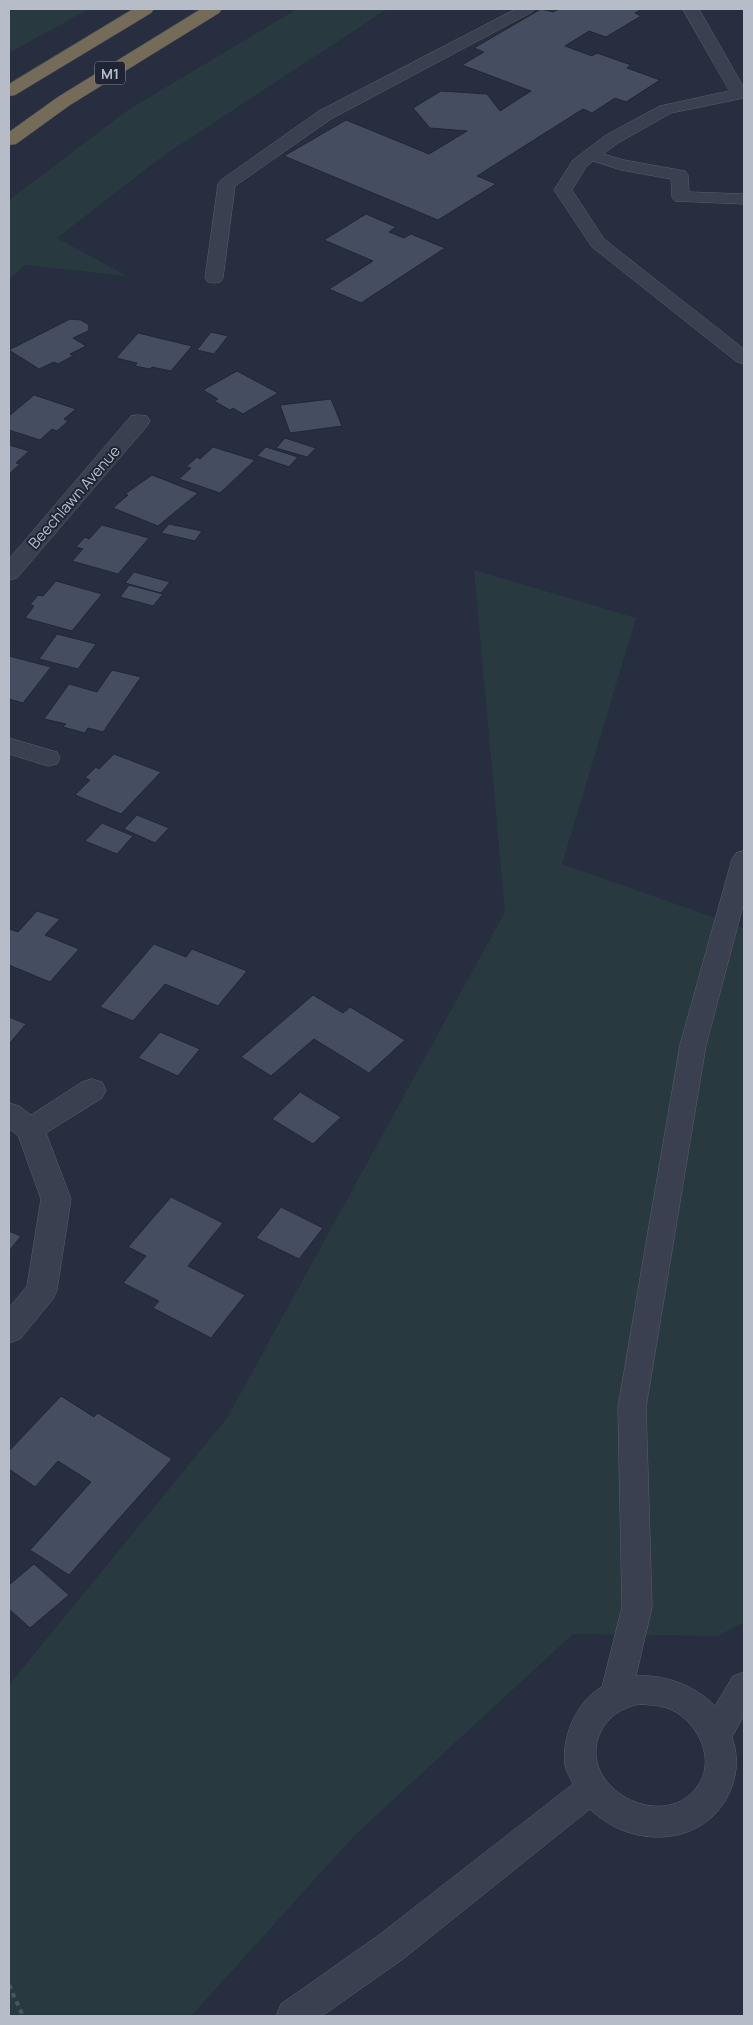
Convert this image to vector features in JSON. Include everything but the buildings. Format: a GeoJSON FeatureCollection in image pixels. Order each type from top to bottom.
{"type":"FeatureCollection","features":[{"type":"Feature","properties":{"kind":"highway","name":"M1"},"geometry":{"type":"LineString","coordinates":[[9,91],[145,9]]}},
{"type":"Feature","properties":{"kind":"highway","name":"M1"},"geometry":{"type":"LineString","coordinates":[[9,140],[64,101],[213,9]]}},
{"type":"Feature","properties":{"kind":"street","name":"Beechlawn Avenue"},"geometry":{"type":"LineString","coordinates":[[9,573],[139,421]]}},
{"type":"Feature","properties":{"kind":"street"},"geometry":{"type":"LineString","coordinates":[[9,746],[48,758]]}},
{"type":"Feature","properties":{"kind":"street"},"geometry":{"type":"LineString","coordinates":[[9,1330],[42,1290],[56,1199],[19,1122],[92,1090]]}},
{"type":"Feature","properties":{"kind":"lane"},"geometry":{"type":"LineString","coordinates":[[214,278],[227,184],[325,114],[527,9]]}},
{"type":"Feature","properties":{"kind":"lane"},"geometry":{"type":"LineString","coordinates":[[691,9],[741,93],[666,109],[612,139],[591,155],[580,164],[563,190],[598,243],[744,358]]}},
{"type":"Feature","properties":{"kind":"lane"},"geometry":{"type":"LineString","coordinates":[[591,155],[622,165],[679,174],[681,197],[744,199]]}},
{"type":"Feature","properties":{"kind":"lane"},"geometry":{"type":"LineString","coordinates":[[616,1696],[636,1607],[632,1407],[693,1045],[744,859]]}},
{"type":"Feature","properties":{"kind":"lane"},"geometry":{"type":"LineString","coordinates":[[716,1734],[744,1686]]}},
{"type":"Feature","properties":{"kind":"lane"},"geometry":{"type":"LineString","coordinates":[[638,1690],[661,1691],[684,1700],[702,1714],[716,1734],[721,1754],[721,1775],[712,1796],[696,1811],[676,1821],[652,1823],[629,1818],[608,1806],[591,1789],[582,1768],[579,1746],[585,1725],[598,1708],[616,1696],[638,1690]]}},
{"type":"Feature","properties":{"kind":"lane"},"geometry":{"type":"LineString","coordinates":[[293,2016],[391,1946],[591,1789]]}},
{"type":"Feature","properties":{"kind":"path"},"geometry":{"type":"LineString","coordinates":[[9,1986],[23,2016]]}},
{"type":"Feature","properties":{"kind":"shaded area"},"geometry":{"type":"Polygon","coordinates":[[[9,9],[89,9],[9,53],[9,9]]]}},
{"type":"Feature","properties":{"kind":"shaded area"},"geometry":{"type":"Polygon","coordinates":[[[297,9],[387,9],[163,156],[57,238],[127,276],[25,265],[9,279],[9,200],[128,110],[297,9]]]}},
{"type":"Feature","properties":{"kind":"shaded area"},"geometry":{"type":"Polygon","coordinates":[[[474,570],[636,618],[562,864],[744,928],[744,1622],[718,1636],[573,1634],[354,1836],[191,2016],[9,2016],[9,1685],[227,1418],[505,912],[474,570]]]}}]}
